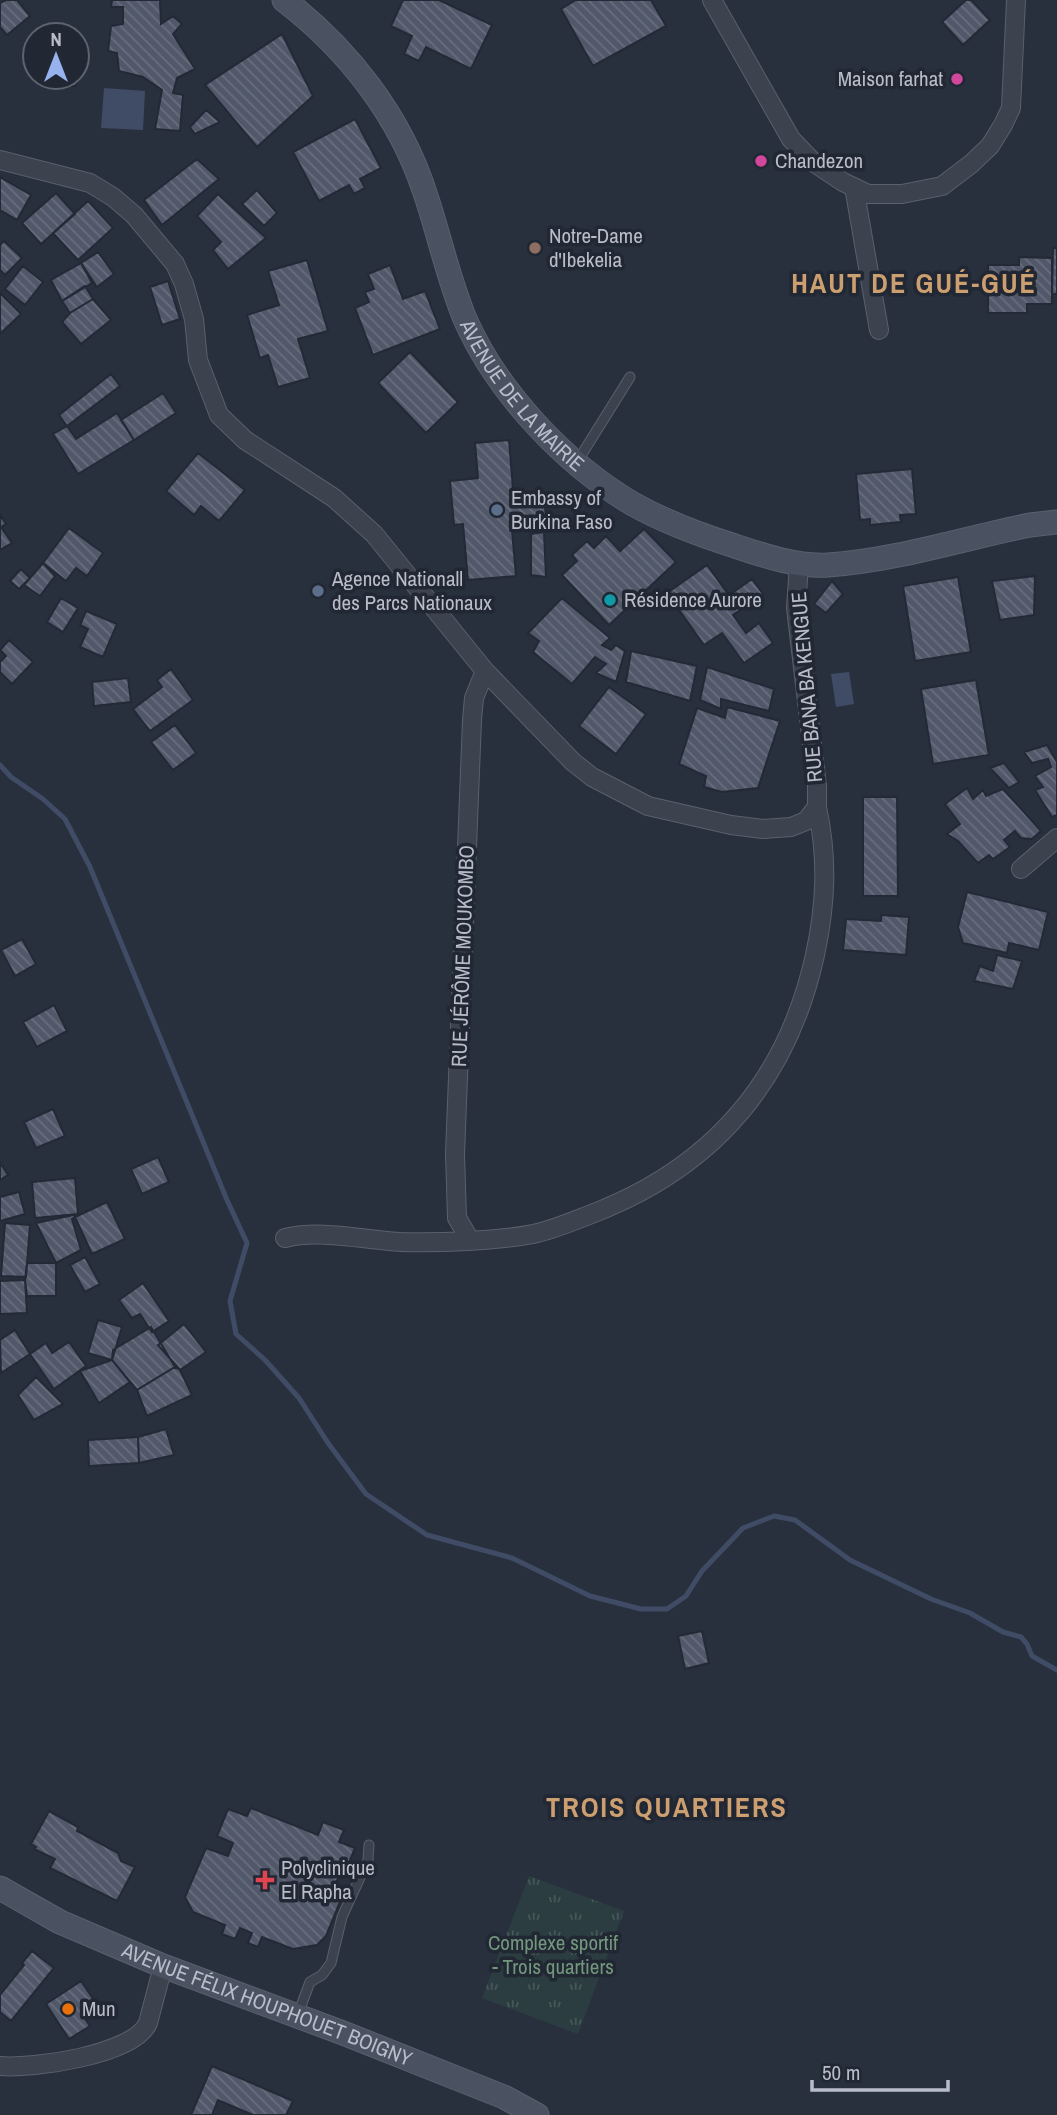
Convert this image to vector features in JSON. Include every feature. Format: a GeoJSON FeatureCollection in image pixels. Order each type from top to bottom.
{"type":"FeatureCollection","features":[{"type":"Feature","properties":{"kind":"main road","name":"AVENUE DE LA MAIRIE"},"geometry":{"type":"LineString","coordinates":[[284,0],[355,68],[399,131],[425,191],[465,318],[482,352],[518,402],[548,436],[576,463],[611,489],[659,517],[719,541],[799,564],[828,565],[870,559],[1030,524],[1057,523]]}},
{"type":"Feature","properties":{"kind":"main road","name":"AVENUE FÉLIX HOUPHOUET BOIGNY"},"geometry":{"type":"LineString","coordinates":[[0,1888],[60,1922],[163,1966],[504,2097],[537,2115]]}},
{"type":"Feature","properties":{"kind":"street"},"geometry":{"type":"LineString","coordinates":[[712,0],[791,139],[813,162],[869,194],[902,194],[942,186],[990,146],[1011,108],[1016,0]]}},
{"type":"Feature","properties":{"kind":"street","name":"RUE BANA BA KENGUE"},"geometry":{"type":"LineString","coordinates":[[0,160],[90,183],[113,197],[134,215],[175,264],[184,284],[194,319],[198,360],[219,415],[245,440],[334,498],[374,534],[485,671],[573,762],[608,787],[648,806],[687,817],[763,829],[791,827],[806,821],[817,807],[817,786],[796,608],[799,564]]}},
{"type":"Feature","properties":{"kind":"street"},"geometry":{"type":"LineString","coordinates":[[853,187],[879,330]]}},
{"type":"Feature","properties":{"kind":"street","name":"RUE JÉRÔME MOUKOMBO"},"geometry":{"type":"LineString","coordinates":[[470,1240],[457,1218],[455,1154],[472,720],[474,698],[485,671]]}},
{"type":"Feature","properties":{"kind":"street"},"geometry":{"type":"LineString","coordinates":[[285,1238],[306,1235],[402,1242],[470,1240],[533,1234],[607,1208],[642,1191],[696,1155],[722,1132],[746,1105],[766,1078],[789,1037],[811,971],[825,894],[824,847],[817,807]]}},
{"type":"Feature","properties":{"kind":"street"},"geometry":{"type":"LineString","coordinates":[[1021,869],[1057,838]]}},
{"type":"Feature","properties":{"kind":"street"},"geometry":{"type":"LineString","coordinates":[[0,2066],[28,2066],[66,2060],[105,2051],[135,2039],[144,2032],[148,2023],[163,1966]]}},
{"type":"Feature","properties":{"kind":"lane"},"geometry":{"type":"LineString","coordinates":[[576,463],[631,377]]}},
{"type":"Feature","properties":{"kind":"lane"},"geometry":{"type":"LineString","coordinates":[[298,2016],[310,1982],[322,1975],[331,1963],[342,1917],[368,1860],[369,1845]]}},
{"type":"Feature","properties":{"kind":"green space","name":"Complexe sportif - Trois quartiers"},"geometry":{"type":"Polygon","coordinates":[[[529,1876],[624,1911],[578,2034],[482,1998],[529,1876]]]}},
{"type":"Feature","properties":{"kind":"water"},"geometry":{"type":"Polygon","coordinates":[[[104,88],[145,91],[143,130],[101,128],[104,88]]]}},
{"type":"Feature","properties":{"kind":"water"},"geometry":{"type":"Polygon","coordinates":[[[849,672],[854,704],[836,707],[831,674],[849,672]]]}},
{"type":"Feature","properties":{"kind":"building"},"geometry":{"type":"Polygon","coordinates":[[[17,0],[30,16],[7,35],[0,27],[0,3],[17,0]]]}},
{"type":"Feature","properties":{"kind":"building"},"geometry":{"type":"Polygon","coordinates":[[[112,0],[160,0],[161,24],[173,16],[182,24],[173,34],[195,69],[177,78],[173,93],[183,95],[180,131],[155,129],[162,90],[143,77],[119,71],[117,53],[108,51],[111,26],[123,24],[123,7],[111,7],[112,0]]]}},
{"type":"Feature","properties":{"kind":"building"},"geometry":{"type":"Polygon","coordinates":[[[403,0],[439,0],[492,25],[471,69],[426,47],[419,61],[404,54],[412,36],[391,26],[403,0]]]}},
{"type":"Feature","properties":{"kind":"building"},"geometry":{"type":"Polygon","coordinates":[[[576,0],[651,0],[666,26],[593,66],[561,9],[576,0]]]}},
{"type":"Feature","properties":{"kind":"building"},"geometry":{"type":"Polygon","coordinates":[[[966,0],[971,0],[990,20],[963,45],[942,22],[966,0]]]}},
{"type":"Feature","properties":{"kind":"building"},"geometry":{"type":"Polygon","coordinates":[[[282,34],[313,96],[257,147],[205,85],[282,34]]]}},
{"type":"Feature","properties":{"kind":"building"},"geometry":{"type":"Polygon","coordinates":[[[206,110],[220,122],[195,134],[190,127],[206,110]]]}},
{"type":"Feature","properties":{"kind":"building"},"geometry":{"type":"Polygon","coordinates":[[[355,119],[381,168],[360,179],[365,188],[354,194],[349,185],[319,201],[293,152],[355,119]]]}},
{"type":"Feature","properties":{"kind":"building"},"geometry":{"type":"Polygon","coordinates":[[[197,159],[219,179],[162,225],[144,200],[197,159]]]}},
{"type":"Feature","properties":{"kind":"building"},"geometry":{"type":"Polygon","coordinates":[[[0,177],[31,195],[17,220],[0,210],[0,177]]]}},
{"type":"Feature","properties":{"kind":"building"},"geometry":{"type":"Polygon","coordinates":[[[257,190],[277,213],[264,226],[242,204],[257,190]]]}},
{"type":"Feature","properties":{"kind":"building"},"geometry":{"type":"Polygon","coordinates":[[[56,193],[75,214],[41,244],[22,223],[56,193]]]}},
{"type":"Feature","properties":{"kind":"building"},"geometry":{"type":"Polygon","coordinates":[[[218,194],[266,238],[228,269],[213,250],[221,242],[197,216],[218,194]]]}},
{"type":"Feature","properties":{"kind":"building"},"geometry":{"type":"Polygon","coordinates":[[[88,201],[113,228],[78,260],[53,233],[88,201]]]}},
{"type":"Feature","properties":{"kind":"building"},"geometry":{"type":"Polygon","coordinates":[[[4,241],[22,258],[5,275],[0,270],[0,245],[4,241]]]}},
{"type":"Feature","properties":{"kind":"building"},"geometry":{"type":"Polygon","coordinates":[[[1053,248],[1057,248],[1057,294],[1052,294],[1053,248]]]}},
{"type":"Feature","properties":{"kind":"building"},"geometry":{"type":"Polygon","coordinates":[[[98,252],[114,274],[97,287],[81,263],[98,252]]]}},
{"type":"Feature","properties":{"kind":"building"},"geometry":{"type":"Polygon","coordinates":[[[1019,257],[1052,258],[1052,304],[1027,304],[1027,313],[988,313],[988,265],[1019,265],[1019,257]]]}},
{"type":"Feature","properties":{"kind":"building"},"geometry":{"type":"Polygon","coordinates":[[[307,260],[328,331],[298,339],[310,378],[278,387],[268,355],[260,358],[247,315],[279,305],[268,271],[307,260]]]}},
{"type":"Feature","properties":{"kind":"building"},"geometry":{"type":"Polygon","coordinates":[[[81,263],[92,283],[62,301],[51,280],[81,263]]]}},
{"type":"Feature","properties":{"kind":"building"},"geometry":{"type":"Polygon","coordinates":[[[390,265],[403,299],[425,291],[440,329],[373,355],[355,308],[369,302],[365,292],[374,289],[368,274],[390,265]]]}},
{"type":"Feature","properties":{"kind":"building"},"geometry":{"type":"Polygon","coordinates":[[[23,266],[43,282],[25,305],[5,289],[23,266]]]}},
{"type":"Feature","properties":{"kind":"building"},"geometry":{"type":"Polygon","coordinates":[[[168,281],[180,319],[162,325],[150,287],[168,281]]]}},
{"type":"Feature","properties":{"kind":"building"},"geometry":{"type":"Polygon","coordinates":[[[85,286],[93,299],[70,313],[62,301],[85,286]]]}},
{"type":"Feature","properties":{"kind":"building"},"geometry":{"type":"Polygon","coordinates":[[[0,293],[21,314],[0,334],[0,293]]]}},
{"type":"Feature","properties":{"kind":"building"},"geometry":{"type":"Polygon","coordinates":[[[93,299],[111,320],[81,344],[62,322],[70,313],[93,299]]]}},
{"type":"Feature","properties":{"kind":"building"},"geometry":{"type":"Polygon","coordinates":[[[410,352],[458,402],[426,433],[378,383],[410,352]]]}},
{"type":"Feature","properties":{"kind":"building"},"geometry":{"type":"Polygon","coordinates":[[[111,374],[120,386],[67,426],[59,415],[111,374]]]}},
{"type":"Feature","properties":{"kind":"building"},"geometry":{"type":"Polygon","coordinates":[[[163,393],[176,413],[134,440],[121,420],[163,393]]]}},
{"type":"Feature","properties":{"kind":"building"},"geometry":{"type":"Polygon","coordinates":[[[117,413],[134,440],[78,474],[53,434],[67,426],[76,439],[117,413]]]}},
{"type":"Feature","properties":{"kind":"building"},"geometry":{"type":"Polygon","coordinates":[[[509,440],[514,501],[544,498],[546,516],[511,519],[516,576],[468,580],[463,524],[454,525],[450,481],[478,478],[475,443],[509,440]]]}},
{"type":"Feature","properties":{"kind":"building"},"geometry":{"type":"Polygon","coordinates":[[[198,453],[245,490],[219,521],[201,506],[194,515],[166,491],[198,453]]]}},
{"type":"Feature","properties":{"kind":"building"},"geometry":{"type":"Polygon","coordinates":[[[912,469],[916,514],[900,515],[901,522],[870,525],[870,519],[860,520],[856,474],[912,469]]]}},
{"type":"Feature","properties":{"kind":"building"},"geometry":{"type":"Polygon","coordinates":[[[0,515],[6,524],[1,527],[12,543],[0,550],[0,515]]]}},
{"type":"Feature","properties":{"kind":"building"},"geometry":{"type":"Polygon","coordinates":[[[69,528],[103,553],[87,576],[76,568],[66,581],[43,563],[69,528]]]}},
{"type":"Feature","properties":{"kind":"building","name":"Résidence Aurore"},"geometry":{"type":"Polygon","coordinates":[[[644,529],[676,562],[609,625],[562,575],[577,561],[572,555],[587,541],[594,548],[606,536],[620,551],[644,529]]]}},
{"type":"Feature","properties":{"kind":"building"},"geometry":{"type":"Polygon","coordinates":[[[544,532],[546,577],[531,575],[531,534],[544,532]]]}},
{"type":"Feature","properties":{"kind":"building"},"geometry":{"type":"Polygon","coordinates":[[[43,563],[55,576],[40,596],[24,585],[43,563]]]}},
{"type":"Feature","properties":{"kind":"building"},"geometry":{"type":"Polygon","coordinates":[[[707,565],[729,595],[752,579],[763,594],[733,615],[746,633],[759,623],[773,643],[744,663],[722,633],[704,645],[667,593],[707,565]]]}},
{"type":"Feature","properties":{"kind":"building"},"geometry":{"type":"Polygon","coordinates":[[[21,569],[30,578],[19,589],[10,581],[21,569]]]}},
{"type":"Feature","properties":{"kind":"building"},"geometry":{"type":"Polygon","coordinates":[[[1035,576],[1034,615],[1000,620],[992,581],[1035,576]]]}},
{"type":"Feature","properties":{"kind":"building"},"geometry":{"type":"Polygon","coordinates":[[[958,577],[971,652],[915,661],[903,586],[958,577]]]}},
{"type":"Feature","properties":{"kind":"building"},"geometry":{"type":"Polygon","coordinates":[[[832,581],[843,594],[826,613],[814,604],[832,581]]]}},
{"type":"Feature","properties":{"kind":"building"},"geometry":{"type":"Polygon","coordinates":[[[61,598],[78,608],[63,632],[47,622],[61,598]]]}},
{"type":"Feature","properties":{"kind":"building"},"geometry":{"type":"Polygon","coordinates":[[[562,598],[610,638],[602,645],[611,650],[616,645],[625,651],[616,682],[596,673],[606,664],[595,657],[572,684],[533,652],[539,641],[528,633],[562,598]]]}},
{"type":"Feature","properties":{"kind":"building"},"geometry":{"type":"Polygon","coordinates":[[[86,611],[117,624],[103,657],[80,647],[88,629],[80,625],[86,611]]]}},
{"type":"Feature","properties":{"kind":"building"},"geometry":{"type":"Polygon","coordinates":[[[9,640],[33,662],[12,684],[0,672],[0,662],[6,656],[0,650],[9,640]]]}},
{"type":"Feature","properties":{"kind":"building"},"geometry":{"type":"Polygon","coordinates":[[[631,651],[697,666],[690,701],[626,682],[631,651]]]}},
{"type":"Feature","properties":{"kind":"building"},"geometry":{"type":"Polygon","coordinates":[[[707,667],[774,689],[769,711],[721,699],[721,709],[700,700],[707,667]]]}},
{"type":"Feature","properties":{"kind":"building"},"geometry":{"type":"Polygon","coordinates":[[[171,669],[193,700],[150,731],[133,709],[162,687],[157,680],[171,669]]]}},
{"type":"Feature","properties":{"kind":"building"},"geometry":{"type":"Polygon","coordinates":[[[128,678],[131,702],[94,706],[92,682],[128,678]]]}},
{"type":"Feature","properties":{"kind":"building"},"geometry":{"type":"Polygon","coordinates":[[[976,680],[989,755],[933,764],[921,689],[976,680]]]}},
{"type":"Feature","properties":{"kind":"building"},"geometry":{"type":"Polygon","coordinates":[[[609,687],[646,714],[616,754],[579,726],[609,687]]]}},
{"type":"Feature","properties":{"kind":"building"},"geometry":{"type":"Polygon","coordinates":[[[727,707],[780,721],[758,788],[722,792],[704,787],[706,776],[679,764],[697,708],[725,718],[727,707]]]}},
{"type":"Feature","properties":{"kind":"building"},"geometry":{"type":"Polygon","coordinates":[[[175,725],[196,753],[173,770],[151,742],[175,725]]]}},
{"type":"Feature","properties":{"kind":"building"},"geometry":{"type":"Polygon","coordinates":[[[1047,745],[1057,762],[1057,815],[1052,817],[1035,790],[1043,787],[1035,776],[1051,767],[1048,759],[1032,763],[1024,752],[1047,745]]]}},
{"type":"Feature","properties":{"kind":"building"},"geometry":{"type":"Polygon","coordinates":[[[1004,763],[1019,782],[1009,788],[990,768],[1004,763]]]}},
{"type":"Feature","properties":{"kind":"building"},"geometry":{"type":"Polygon","coordinates":[[[967,788],[973,799],[983,790],[986,796],[1003,789],[1041,831],[1032,839],[1021,838],[1015,831],[1004,840],[1010,847],[993,859],[989,855],[978,863],[958,841],[947,834],[960,824],[945,804],[967,788]]]}},
{"type":"Feature","properties":{"kind":"building"},"geometry":{"type":"Polygon","coordinates":[[[863,797],[897,797],[898,896],[863,896],[863,797]]]}},
{"type":"Feature","properties":{"kind":"building"},"geometry":{"type":"Polygon","coordinates":[[[967,892],[1048,912],[1039,950],[1009,943],[1007,953],[963,943],[958,927],[967,892]]]}},
{"type":"Feature","properties":{"kind":"building"},"geometry":{"type":"Polygon","coordinates":[[[881,915],[909,917],[906,955],[843,950],[846,919],[881,921],[881,915]]]}},
{"type":"Feature","properties":{"kind":"building"},"geometry":{"type":"Polygon","coordinates":[[[22,939],[36,964],[15,976],[1,950],[22,939]]]}},
{"type":"Feature","properties":{"kind":"building"},"geometry":{"type":"Polygon","coordinates":[[[997,955],[1022,961],[1013,989],[974,981],[980,966],[993,971],[997,955]]]}},
{"type":"Feature","properties":{"kind":"building"},"geometry":{"type":"Polygon","coordinates":[[[54,1005],[67,1031],[37,1047],[23,1022],[54,1005]]]}},
{"type":"Feature","properties":{"kind":"building"},"geometry":{"type":"Polygon","coordinates":[[[53,1109],[65,1136],[36,1148],[24,1122],[53,1109]]]}},
{"type":"Feature","properties":{"kind":"building"},"geometry":{"type":"Polygon","coordinates":[[[158,1157],[169,1182],[142,1194],[131,1169],[158,1157]]]}},
{"type":"Feature","properties":{"kind":"building"},"geometry":{"type":"Polygon","coordinates":[[[0,1163],[8,1175],[0,1180],[0,1163]]]}},
{"type":"Feature","properties":{"kind":"building"},"geometry":{"type":"Polygon","coordinates":[[[75,1178],[78,1214],[35,1218],[32,1182],[75,1178]]]}},
{"type":"Feature","properties":{"kind":"building"},"geometry":{"type":"Polygon","coordinates":[[[19,1192],[25,1214],[0,1221],[0,1197],[19,1192]]]}},
{"type":"Feature","properties":{"kind":"building"},"geometry":{"type":"Polygon","coordinates":[[[107,1202],[125,1239],[92,1254],[75,1217],[107,1202]]]}},
{"type":"Feature","properties":{"kind":"building"},"geometry":{"type":"Polygon","coordinates":[[[78,1214],[72,1219],[81,1250],[56,1263],[36,1223],[78,1214]]]}},
{"type":"Feature","properties":{"kind":"building"},"geometry":{"type":"Polygon","coordinates":[[[5,1223],[30,1225],[26,1277],[1,1276],[5,1223]]]}},
{"type":"Feature","properties":{"kind":"building"},"geometry":{"type":"Polygon","coordinates":[[[85,1257],[100,1284],[85,1292],[70,1265],[85,1257]]]}},
{"type":"Feature","properties":{"kind":"building"},"geometry":{"type":"Polygon","coordinates":[[[27,1263],[56,1263],[56,1296],[27,1296],[27,1263]]]}},
{"type":"Feature","properties":{"kind":"building"},"geometry":{"type":"Polygon","coordinates":[[[25,1280],[27,1313],[0,1314],[0,1281],[25,1280]]]}},
{"type":"Feature","properties":{"kind":"building"},"geometry":{"type":"Polygon","coordinates":[[[143,1283],[169,1321],[152,1332],[140,1314],[132,1318],[119,1300],[143,1283]]]}},
{"type":"Feature","properties":{"kind":"building"},"geometry":{"type":"Polygon","coordinates":[[[98,1320],[122,1327],[112,1360],[88,1353],[98,1320]]]}},
{"type":"Feature","properties":{"kind":"building"},"geometry":{"type":"Polygon","coordinates":[[[184,1324],[206,1352],[180,1370],[158,1345],[184,1324]]]}},
{"type":"Feature","properties":{"kind":"building"},"geometry":{"type":"Polygon","coordinates":[[[151,1327],[175,1367],[137,1390],[112,1360],[113,1350],[151,1327]]]}},
{"type":"Feature","properties":{"kind":"building"},"geometry":{"type":"Polygon","coordinates":[[[15,1330],[30,1354],[1,1373],[0,1340],[15,1330]]]}},
{"type":"Feature","properties":{"kind":"building"},"geometry":{"type":"Polygon","coordinates":[[[69,1342],[86,1366],[54,1389],[30,1354],[46,1343],[52,1353],[69,1342]]]}},
{"type":"Feature","properties":{"kind":"building"},"geometry":{"type":"Polygon","coordinates":[[[112,1360],[130,1382],[99,1403],[80,1371],[112,1360]]]}},
{"type":"Feature","properties":{"kind":"building"},"geometry":{"type":"Polygon","coordinates":[[[175,1367],[180,1370],[192,1395],[147,1416],[137,1390],[175,1367]]]}},
{"type":"Feature","properties":{"kind":"building"},"geometry":{"type":"Polygon","coordinates":[[[36,1377],[63,1404],[34,1420],[18,1395],[36,1377]]]}},
{"type":"Feature","properties":{"kind":"building"},"geometry":{"type":"Polygon","coordinates":[[[166,1429],[174,1455],[139,1463],[138,1437],[166,1429]]]}},
{"type":"Feature","properties":{"kind":"building"},"geometry":{"type":"Polygon","coordinates":[[[138,1437],[139,1463],[89,1466],[88,1440],[138,1437]]]}},
{"type":"Feature","properties":{"kind":"building"},"geometry":{"type":"Polygon","coordinates":[[[702,1631],[709,1663],[685,1669],[678,1636],[702,1631]]]}},
{"type":"Feature","properties":{"kind":"building","name":"Polyclinique El Rapha"},"geometry":{"type":"Polygon","coordinates":[[[251,1808],[318,1835],[323,1822],[344,1830],[339,1842],[355,1848],[344,1875],[340,1873],[335,1886],[339,1887],[334,1900],[340,1902],[326,1936],[317,1945],[293,1949],[262,1937],[258,1947],[248,1943],[252,1933],[240,1928],[235,1939],[222,1934],[225,1925],[193,1912],[185,1897],[206,1848],[228,1856],[233,1843],[217,1836],[228,1809],[247,1816],[251,1808]]]}},
{"type":"Feature","properties":{"kind":"building"},"geometry":{"type":"Polygon","coordinates":[[[49,1811],[78,1827],[77,1831],[118,1853],[121,1861],[135,1867],[117,1901],[50,1868],[55,1859],[34,1849],[36,1847],[31,1844],[49,1811]]]}},
{"type":"Feature","properties":{"kind":"building"},"geometry":{"type":"Polygon","coordinates":[[[32,1951],[54,1968],[11,2021],[0,2012],[0,1995],[32,1951]]]}},
{"type":"Feature","properties":{"kind":"building","name":"Mun"},"geometry":{"type":"Polygon","coordinates":[[[81,1981],[96,2003],[81,2013],[90,2026],[69,2039],[46,2004],[81,1981]]]}},
{"type":"Feature","properties":{"kind":"building"},"geometry":{"type":"Polygon","coordinates":[[[212,2066],[293,2101],[286,2115],[253,2115],[218,2100],[212,2115],[191,2115],[212,2066]]]}},
{"type":"Feature","properties":{"kind":"waterway"},"geometry":{"type":"LineString","coordinates":[[0,765],[11,777],[43,799],[65,819],[90,867],[247,1243],[230,1301],[236,1334],[265,1360],[299,1398],[366,1494],[427,1535],[512,1558],[590,1596],[641,1609],[667,1609],[686,1596],[702,1571],[743,1528],[774,1516],[795,1520],[850,1560],[931,1599],[970,1613],[1003,1632],[1021,1637],[1032,1656],[1057,1670]]}},
{"type":"Feature","properties":{"kind":"place","name":"Maison farhat"},"geometry":{"type":"Point","coordinates":[957,79]}},
{"type":"Feature","properties":{"kind":"place","name":"Chandezon"},"geometry":{"type":"Point","coordinates":[761,161]}},
{"type":"Feature","properties":{"kind":"place","name":"Notre-Dame d'Ibekelia"},"geometry":{"type":"Point","coordinates":[535,248]}},
{"type":"Feature","properties":{"kind":"place","name":"Embassy of Burkina Faso"},"geometry":{"type":"Point","coordinates":[497,510]}},
{"type":"Feature","properties":{"kind":"place","name":"Agence Nationall des Parcs Nationaux"},"geometry":{"type":"Point","coordinates":[318,591]}},
{"type":"Feature","properties":{"kind":"place","name":"Résidence Aurore"},"geometry":{"type":"Point","coordinates":[610,600]}},
{"type":"Feature","properties":{"kind":"place","name":"Polyclinique El Rapha"},"geometry":{"type":"Point","coordinates":[265,1880]}},
{"type":"Feature","properties":{"kind":"place","name":"Mun"},"geometry":{"type":"Point","coordinates":[68,2009]}},
{"type":"Feature","properties":{"kind":"district","name":"HAUT DE GUÉ-GUÉ"},"geometry":{"type":"Point","coordinates":[914,283]}},
{"type":"Feature","properties":{"kind":"district","name":"TROIS QUARTIERS"},"geometry":{"type":"Point","coordinates":[667,1807]}}]}
